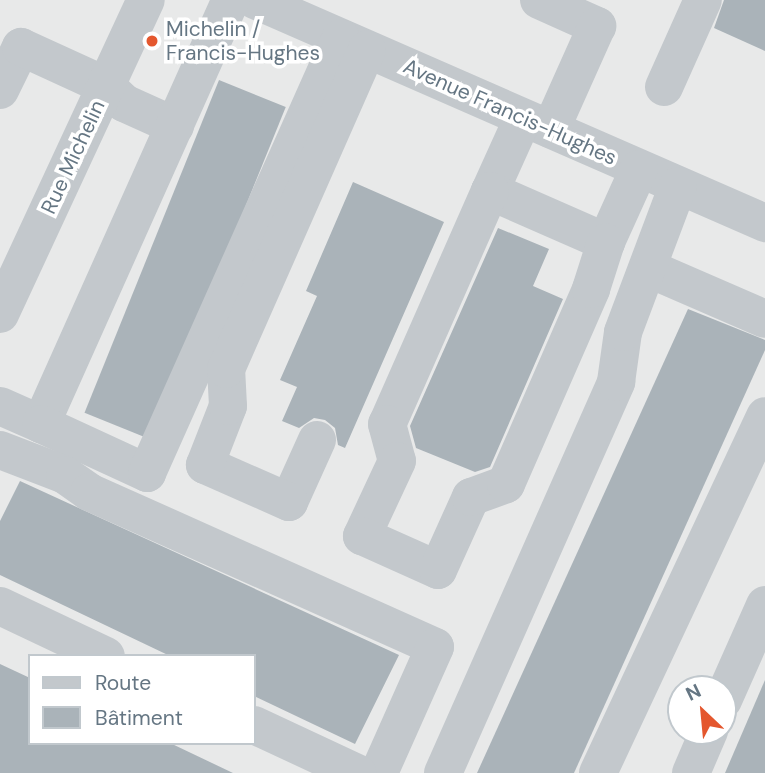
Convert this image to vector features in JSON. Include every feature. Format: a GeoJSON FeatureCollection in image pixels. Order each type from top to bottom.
{"type":"FeatureCollection","features":[{"type":"Feature","properties":{"kind":"street","name":"Rue Michelin"},"geometry":{"type":"LineString","coordinates":[[0,314],[146,0]]}},
{"type":"Feature","properties":{"kind":"street"},"geometry":{"type":"LineString","coordinates":[[41,424],[231,0]]}},
{"type":"Feature","properties":{"kind":"street","name":"Avenue Francis-Hughes"},"geometry":{"type":"LineString","coordinates":[[255,0],[765,223]]}},
{"type":"Feature","properties":{"kind":"street"},"geometry":{"type":"LineString","coordinates":[[539,0],[602,13],[537,124],[491,191],[387,424],[397,461],[362,536],[438,570],[471,497],[506,484],[591,289],[606,242],[639,169]]}},
{"type":"Feature","properties":{"kind":"street"},"geometry":{"type":"LineString","coordinates":[[664,87],[703,0]]}},
{"type":"Feature","properties":{"kind":"street"},"geometry":{"type":"LineString","coordinates":[[0,406],[147,473],[354,44]]}},
{"type":"Feature","properties":{"kind":"street"},"geometry":{"type":"LineString","coordinates":[[317,440],[289,502],[205,465],[228,406],[226,369],[354,44]]}},
{"type":"Feature","properties":{"kind":"street"},"geometry":{"type":"LineString","coordinates":[[0,90],[21,47],[106,86],[124,103],[175,126]]}},
{"type":"Feature","properties":{"kind":"street"},"geometry":{"type":"LineString","coordinates":[[443,773],[616,382],[623,332],[650,269],[659,231],[678,186]]}},
{"type":"Feature","properties":{"kind":"street"},"geometry":{"type":"LineString","coordinates":[[491,191],[606,242]]}},
{"type":"Feature","properties":{"kind":"street"},"geometry":{"type":"LineString","coordinates":[[650,269],[765,319]]}},
{"type":"Feature","properties":{"kind":"street"},"geometry":{"type":"LineString","coordinates":[[598,773],[765,416]]}},
{"type":"Feature","properties":{"kind":"street"},"geometry":{"type":"LineString","coordinates":[[0,450],[65,475],[89,492],[435,647],[379,773]]}},
{"type":"Feature","properties":{"kind":"street"},"geometry":{"type":"LineString","coordinates":[[734,675],[765,605]]}},
{"type":"Feature","properties":{"kind":"street"},"geometry":{"type":"LineString","coordinates":[[0,606],[102,654]]}},
{"type":"Feature","properties":{"kind":"street"},"geometry":{"type":"LineString","coordinates":[[256,726],[357,773]]}},
{"type":"Feature","properties":{"kind":"street"},"geometry":{"type":"LineString","coordinates":[[691,773],[703,745]]}},
{"type":"Feature","properties":{"kind":"shaded area"},"geometry":{"type":"Polygon","coordinates":[[[0,0],[765,0],[765,773],[0,773],[0,0]]]}},
{"type":"Feature","properties":{"kind":"building"},"geometry":{"type":"Polygon","coordinates":[[[724,0],[765,0],[765,51],[714,28],[724,0]]]}},
{"type":"Feature","properties":{"kind":"building"},"geometry":{"type":"Polygon","coordinates":[[[219,80],[286,107],[151,440],[85,413],[219,80]]]}},
{"type":"Feature","properties":{"kind":"building"},"geometry":{"type":"Polygon","coordinates":[[[353,182],[444,222],[345,448],[338,445],[335,428],[325,420],[314,418],[299,428],[282,421],[297,387],[280,380],[317,296],[306,291],[353,182]]]}},
{"type":"Feature","properties":{"kind":"building"},"geometry":{"type":"Polygon","coordinates":[[[498,228],[549,249],[533,286],[563,299],[490,467],[475,472],[416,448],[410,426],[498,228]]]}},
{"type":"Feature","properties":{"kind":"building"},"geometry":{"type":"Polygon","coordinates":[[[688,309],[765,340],[765,350],[574,773],[477,773],[688,309]]]}},
{"type":"Feature","properties":{"kind":"building"},"geometry":{"type":"Polygon","coordinates":[[[20,481],[399,655],[355,744],[256,697],[256,654],[166,654],[0,575],[0,521],[20,481]]]}},
{"type":"Feature","properties":{"kind":"building"},"geometry":{"type":"Polygon","coordinates":[[[0,664],[28,677],[28,745],[174,745],[233,773],[0,773],[0,664]]]}},
{"type":"Feature","properties":{"kind":"building"},"geometry":{"type":"Polygon","coordinates":[[[765,680],[765,773],[725,773],[765,680]]]}},
{"type":"Feature","properties":{"kind":"place","name":"Michelin / Francis-Hughes"},"geometry":{"type":"Point","coordinates":[152,41]}}]}
